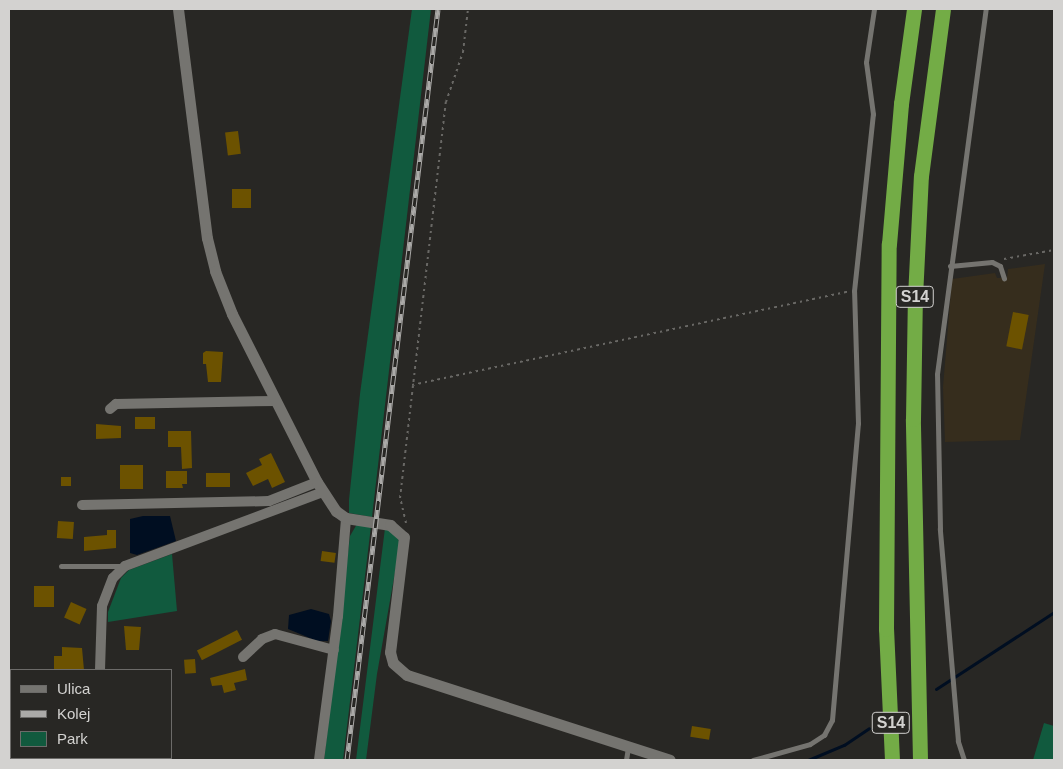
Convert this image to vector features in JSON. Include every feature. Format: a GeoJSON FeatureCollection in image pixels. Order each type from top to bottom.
{"type":"FeatureCollection","features":[{"type":"Feature","properties":{"kind":"highway","name":"S14"},"geometry":{"type":"LineString","coordinates":[[892,760],[886,629],[889,244],[901,104],[914,9]]}},
{"type":"Feature","properties":{"kind":"highway","name":"S14"},"geometry":{"type":"LineString","coordinates":[[920,760],[913,419],[914,297],[921,176],[943,9]]}},
{"type":"Feature","properties":{"kind":"street"},"geometry":{"type":"LineString","coordinates":[[178,9],[212,263],[232,314],[320,487],[336,511],[346,518],[386,524],[403,534],[405,544],[390,652],[399,670],[670,760]]}},
{"type":"Feature","properties":{"kind":"street"},"geometry":{"type":"LineString","coordinates":[[110,409],[116,404],[276,401]]}},
{"type":"Feature","properties":{"kind":"street"},"geometry":{"type":"LineString","coordinates":[[82,505],[273,500],[320,487]]}},
{"type":"Feature","properties":{"kind":"street"},"geometry":{"type":"LineString","coordinates":[[100,669],[102,606],[113,578],[125,566],[320,487]]}},
{"type":"Feature","properties":{"kind":"street"},"geometry":{"type":"LineString","coordinates":[[319,760],[334,650],[346,518]]}},
{"type":"Feature","properties":{"kind":"street"},"geometry":{"type":"LineString","coordinates":[[243,657],[262,639],[275,634],[334,650]]}},
{"type":"Feature","properties":{"kind":"lane"},"geometry":{"type":"LineString","coordinates":[[753,760],[810,744],[824,735],[832,720],[858,423],[854,291],[874,114],[866,62],[874,9]]}},
{"type":"Feature","properties":{"kind":"lane"},"geometry":{"type":"LineString","coordinates":[[964,760],[958,742],[940,529],[937,392],[939,348],[986,9]]}},
{"type":"Feature","properties":{"kind":"lane"},"geometry":{"type":"LineString","coordinates":[[950,266],[992,262],[1000,266],[1004,278]]}},
{"type":"Feature","properties":{"kind":"lane"},"geometry":{"type":"LineString","coordinates":[[61,566],[125,566]]}},
{"type":"Feature","properties":{"kind":"lane"},"geometry":{"type":"LineString","coordinates":[[626,760],[628,747]]}},
{"type":"Feature","properties":{"kind":"path"},"geometry":{"type":"LineString","coordinates":[[403,534],[406,525],[400,498],[446,102],[463,52],[468,9]]}},
{"type":"Feature","properties":{"kind":"path"},"geometry":{"type":"LineString","coordinates":[[992,262],[1054,250]]}},
{"type":"Feature","properties":{"kind":"path"},"geometry":{"type":"LineString","coordinates":[[412,385],[854,291]]}},
{"type":"Feature","properties":{"kind":"shaded area"},"geometry":{"type":"Polygon","coordinates":[[[1045,264],[1020,440],[945,442],[943,387],[952,279],[995,273],[997,278],[1007,278],[1008,269],[1045,264]]]}},
{"type":"Feature","properties":{"kind":"green space"},"geometry":{"type":"Polygon","coordinates":[[[412,9],[431,9],[372,517],[349,513],[349,500],[360,394],[412,9]]]}},
{"type":"Feature","properties":{"kind":"green space"},"geometry":{"type":"Polygon","coordinates":[[[357,524],[371,526],[343,760],[324,760],[350,536],[357,524]]]}},
{"type":"Feature","properties":{"kind":"green space"},"geometry":{"type":"Polygon","coordinates":[[[385,528],[395,531],[400,544],[377,674],[366,760],[356,760],[385,528]]]}},
{"type":"Feature","properties":{"kind":"green space"},"geometry":{"type":"Polygon","coordinates":[[[172,554],[177,611],[108,622],[108,612],[121,578],[129,570],[172,554]]]}},
{"type":"Feature","properties":{"kind":"green space"},"geometry":{"type":"Polygon","coordinates":[[[1044,723],[1054,726],[1054,760],[1033,760],[1044,723]]]}},
{"type":"Feature","properties":{"kind":"water"},"geometry":{"type":"Polygon","coordinates":[[[143,516],[170,516],[176,541],[137,555],[130,553],[130,519],[143,516]]]}},
{"type":"Feature","properties":{"kind":"water"},"geometry":{"type":"Polygon","coordinates":[[[311,609],[329,614],[331,621],[328,641],[317,641],[288,629],[289,615],[311,609]]]}},
{"type":"Feature","properties":{"kind":"building"},"geometry":{"type":"Polygon","coordinates":[[[238,131],[241,154],[228,155],[225,133],[238,131]]]}},
{"type":"Feature","properties":{"kind":"building"},"geometry":{"type":"Polygon","coordinates":[[[232,189],[251,189],[251,208],[232,208],[232,189]]]}},
{"type":"Feature","properties":{"kind":"building"},"geometry":{"type":"Polygon","coordinates":[[[1013,312],[1029,315],[1022,349],[1006,346],[1013,312]]]}},
{"type":"Feature","properties":{"kind":"building"},"geometry":{"type":"Polygon","coordinates":[[[206,351],[223,352],[221,382],[208,382],[206,364],[203,364],[203,353],[206,351]]]}},
{"type":"Feature","properties":{"kind":"building"},"geometry":{"type":"Polygon","coordinates":[[[135,417],[155,417],[155,429],[135,429],[135,417]]]}},
{"type":"Feature","properties":{"kind":"building"},"geometry":{"type":"Polygon","coordinates":[[[96,424],[121,426],[121,438],[96,439],[96,424]]]}},
{"type":"Feature","properties":{"kind":"building"},"geometry":{"type":"Polygon","coordinates":[[[168,431],[191,431],[192,468],[182,469],[181,447],[168,447],[168,431]]]}},
{"type":"Feature","properties":{"kind":"building"},"geometry":{"type":"Polygon","coordinates":[[[271,453],[285,482],[272,488],[268,479],[253,486],[246,473],[262,465],[259,459],[271,453]]]}},
{"type":"Feature","properties":{"kind":"building"},"geometry":{"type":"Polygon","coordinates":[[[120,465],[143,465],[143,489],[120,489],[120,465]]]}},
{"type":"Feature","properties":{"kind":"building"},"geometry":{"type":"Polygon","coordinates":[[[166,471],[187,471],[187,484],[182,484],[183,488],[166,488],[166,471]]]}},
{"type":"Feature","properties":{"kind":"building"},"geometry":{"type":"Polygon","coordinates":[[[206,473],[230,473],[230,487],[206,487],[206,473]]]}},
{"type":"Feature","properties":{"kind":"building"},"geometry":{"type":"Polygon","coordinates":[[[61,477],[71,477],[71,486],[61,486],[61,477]]]}},
{"type":"Feature","properties":{"kind":"building"},"geometry":{"type":"Polygon","coordinates":[[[58,521],[74,522],[73,539],[57,538],[58,521]]]}},
{"type":"Feature","properties":{"kind":"building"},"geometry":{"type":"Polygon","coordinates":[[[107,530],[116,530],[116,548],[84,551],[84,537],[107,535],[107,530]]]}},
{"type":"Feature","properties":{"kind":"building"},"geometry":{"type":"Polygon","coordinates":[[[322,551],[336,553],[334,563],[321,561],[322,551]]]}},
{"type":"Feature","properties":{"kind":"building"},"geometry":{"type":"Polygon","coordinates":[[[34,586],[54,586],[54,607],[34,607],[34,586]]]}},
{"type":"Feature","properties":{"kind":"building"},"geometry":{"type":"Polygon","coordinates":[[[71,602],[87,609],[80,624],[64,618],[71,602]]]}},
{"type":"Feature","properties":{"kind":"building"},"geometry":{"type":"Polygon","coordinates":[[[124,626],[141,627],[139,650],[126,650],[124,626]]]}},
{"type":"Feature","properties":{"kind":"building"},"geometry":{"type":"Polygon","coordinates":[[[237,630],[242,640],[202,660],[197,650],[237,630]]]}},
{"type":"Feature","properties":{"kind":"building"},"geometry":{"type":"Polygon","coordinates":[[[62,647],[82,648],[84,669],[54,669],[54,656],[62,656],[62,647]]]}},
{"type":"Feature","properties":{"kind":"building"},"geometry":{"type":"Polygon","coordinates":[[[195,659],[196,673],[185,674],[184,660],[195,659]]]}},
{"type":"Feature","properties":{"kind":"building"},"geometry":{"type":"Polygon","coordinates":[[[245,669],[247,680],[234,683],[236,690],[224,693],[222,685],[212,686],[210,678],[245,669]]]}},
{"type":"Feature","properties":{"kind":"building"},"geometry":{"type":"Polygon","coordinates":[[[692,726],[711,729],[709,740],[690,737],[692,726]]]}},
{"type":"Feature","properties":{"kind":"waterway"},"geometry":{"type":"LineString","coordinates":[[936,689],[1054,612]]}},
{"type":"Feature","properties":{"kind":"waterway"},"geometry":{"type":"LineString","coordinates":[[808,760],[844,745],[869,728]]}},
{"type":"Feature","properties":{"kind":"railway"},"geometry":{"type":"LineString","coordinates":[[347,760],[438,9]]}}]}
